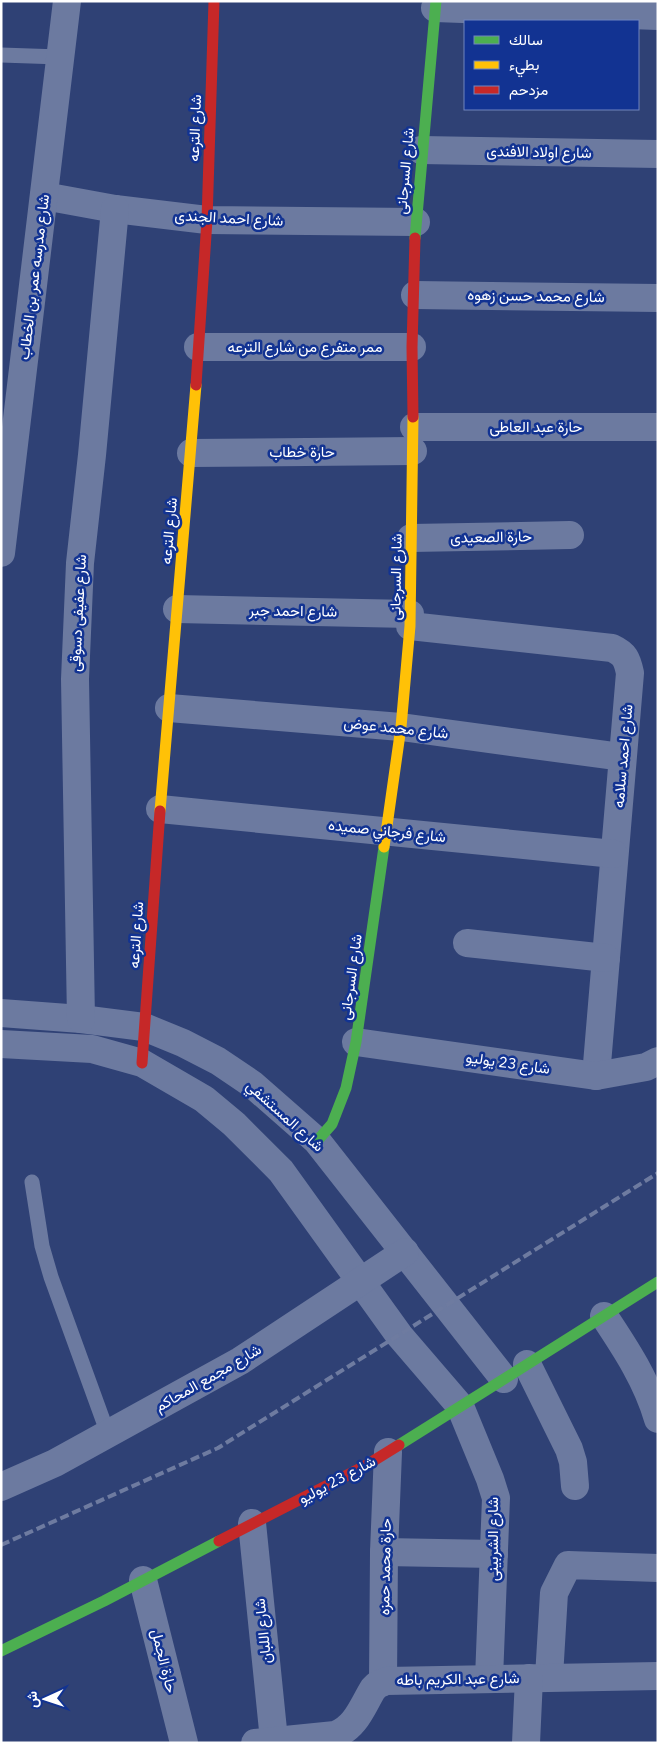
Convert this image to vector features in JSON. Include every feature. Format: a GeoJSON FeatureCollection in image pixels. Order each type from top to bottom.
{"type":"FeatureCollection","features":[{"type":"Feature","properties":{"kind":"street","name":"شارع مدرسه عمر بن الخطاب"},"geometry":{"type":"LineString","coordinates":[[1,553],[9,429],[44,196],[67,1]]}},
{"type":"Feature","properties":{"kind":"street","name":"شارع الترعه"},"geometry":{"type":"LineString","coordinates":[[142,1063],[168,708],[192,452],[207,220],[214,1]]}},
{"type":"Feature","properties":{"kind":"street"},"geometry":{"type":"LineString","coordinates":[[436,4],[658,16]]}},
{"type":"Feature","properties":{"kind":"street","name":"شارع السرجانى"},"geometry":{"type":"LineString","coordinates":[[316,1141],[332,1124],[346,1088],[356,1042],[401,727],[410,620],[414,439],[412,347],[416,222],[421,150],[436,4]]}},
{"type":"Feature","properties":{"kind":"street","name":"شارع اولاد الافندى"},"geometry":{"type":"LineString","coordinates":[[421,150],[658,154]]}},
{"type":"Feature","properties":{"kind":"street","name":"شارع احمد الجندى"},"geometry":{"type":"LineString","coordinates":[[44,196],[114,209],[207,220],[416,222]]}},
{"type":"Feature","properties":{"kind":"street","name":"شارع عفيفى دسوقى"},"geometry":{"type":"LineString","coordinates":[[81,1019],[75,670],[80,564],[93,445],[114,209]]}},
{"type":"Feature","properties":{"kind":"street","name":"شارع محمد حسن زهوه"},"geometry":{"type":"LineString","coordinates":[[415,295],[658,298]]}},
{"type":"Feature","properties":{"kind":"street","name":"ممر متفرع من شارع الترعه"},"geometry":{"type":"LineString","coordinates":[[198,347],[412,347]]}},
{"type":"Feature","properties":{"kind":"street","name":"حارة عبد العاطى"},"geometry":{"type":"LineString","coordinates":[[414,439],[658,426]]}},
{"type":"Feature","properties":{"kind":"street","name":"حارة خطاب"},"geometry":{"type":"LineString","coordinates":[[192,452],[414,439]]}},
{"type":"Feature","properties":{"kind":"street","name":"حارة الصعيدى"},"geometry":{"type":"LineString","coordinates":[[411,538],[570,535]]}},
{"type":"Feature","properties":{"kind":"street","name":"شارع احمد جبر"},"geometry":{"type":"LineString","coordinates":[[177,609],[410,620]]}},
{"type":"Feature","properties":{"kind":"street","name":"شارع احمد سلامه"},"geometry":{"type":"LineString","coordinates":[[410,620],[612,648],[623,653],[628,661],[630,673],[596,1076]]}},
{"type":"Feature","properties":{"kind":"street","name":"شارع محمد عوض"},"geometry":{"type":"LineString","coordinates":[[168,708],[401,727],[622,757]]}},
{"type":"Feature","properties":{"kind":"street","name":"شارع فرجاني صميده"},"geometry":{"type":"LineString","coordinates":[[160,809],[614,854]]}},
{"type":"Feature","properties":{"kind":"street"},"geometry":{"type":"LineString","coordinates":[[468,943],[606,958]]}},
{"type":"Feature","properties":{"kind":"street","name":"شارع المستشفي"},"geometry":{"type":"LineString","coordinates":[[1,1013],[81,1019],[144,1027],[183,1043],[218,1061],[252,1084],[316,1141],[504,1379]]}},
{"type":"Feature","properties":{"kind":"street","name":"شارع 23 يوليو"},"geometry":{"type":"LineString","coordinates":[[356,1042],[596,1076],[646,1067],[658,1062]]}},
{"type":"Feature","properties":{"kind":"street"},"geometry":{"type":"LineString","coordinates":[[1,1044],[92,1048],[142,1063],[204,1100],[234,1124],[281,1171],[399,1335],[460,1406]]}},
{"type":"Feature","properties":{"kind":"street","name":"شارع مجمع المحاكم"},"geometry":{"type":"LineString","coordinates":[[1,1486],[55,1463],[240,1361],[404,1252]]}},
{"type":"Feature","properties":{"kind":"street","name":"شارع 23 يوليو"},"geometry":{"type":"LineString","coordinates":[[1,1652],[365,1466],[658,1282]]}},
{"type":"Feature","properties":{"kind":"street"},"geometry":{"type":"LineString","coordinates":[[604,1316],[638,1371],[652,1398],[658,1419]]}},
{"type":"Feature","properties":{"kind":"street"},"geometry":{"type":"LineString","coordinates":[[527,1364],[569,1449],[573,1462],[575,1486]]}},
{"type":"Feature","properties":{"kind":"street","name":"شارع الشربينى"},"geometry":{"type":"LineString","coordinates":[[460,1406],[496,1498],[489,1679]]}},
{"type":"Feature","properties":{"kind":"street","name":"حارة محمد حمزه"},"geometry":{"type":"LineString","coordinates":[[382,1682],[388,1452]]}},
{"type":"Feature","properties":{"kind":"street","name":"شارع اللبان"},"geometry":{"type":"LineString","coordinates":[[252,1523],[265,1741]]}},
{"type":"Feature","properties":{"kind":"street"},"geometry":{"type":"LineString","coordinates":[[384,1552],[494,1554]]}},
{"type":"Feature","properties":{"kind":"street"},"geometry":{"type":"LineString","coordinates":[[526,1743],[554,1593],[568,1565],[658,1568]]}},
{"type":"Feature","properties":{"kind":"street","name":"حارة الجمل"},"geometry":{"type":"LineString","coordinates":[[143,1580],[184,1743]]}},
{"type":"Feature","properties":{"kind":"street","name":"شارع عبد الكريم باطه"},"geometry":{"type":"LineString","coordinates":[[265,1741],[339,1739],[354,1722],[373,1689],[382,1682],[539,1678],[657,1670]]}},
{"type":"Feature","properties":{"kind":"lane"},"geometry":{"type":"LineString","coordinates":[[1,55],[60,57]]}},
{"type":"Feature","properties":{"kind":"lane"},"geometry":{"type":"LineString","coordinates":[[32,1182],[39,1230],[51,1277],[108,1434]]}},
{"type":"Feature","properties":{"kind":"railway"},"geometry":{"type":"LineString","coordinates":[[1,1545],[218,1448],[658,1173]]}},
{"type":"Feature","properties":{"kind":"traffic: fast"},"geometry":{"type":"LineString","coordinates":[[415,238],[436,1]]}},
{"type":"Feature","properties":{"kind":"traffic: fast"},"geometry":{"type":"LineString","coordinates":[[317,1141],[332,1124],[346,1088],[356,1042],[384,847]]}},
{"type":"Feature","properties":{"kind":"traffic: fast"},"geometry":{"type":"LineString","coordinates":[[399,1445],[658,1282]]}},
{"type":"Feature","properties":{"kind":"traffic: fast"},"geometry":{"type":"LineString","coordinates":[[1,1651],[104,1601],[219,1541]]}},
{"type":"Feature","properties":{"kind":"traffic: slow"},"geometry":{"type":"LineString","coordinates":[[160,811],[196,385]]}},
{"type":"Feature","properties":{"kind":"traffic: slow"},"geometry":{"type":"LineString","coordinates":[[384,847],[401,727],[410,626],[413,417]]}},
{"type":"Feature","properties":{"kind":"traffic: jam"},"geometry":{"type":"LineString","coordinates":[[196,385],[207,220],[214,1]]}},
{"type":"Feature","properties":{"kind":"traffic: jam"},"geometry":{"type":"LineString","coordinates":[[413,417],[412,347],[415,238]]}},
{"type":"Feature","properties":{"kind":"traffic: jam"},"geometry":{"type":"LineString","coordinates":[[142,1063],[160,811]]}},
{"type":"Feature","properties":{"kind":"traffic: jam"},"geometry":{"type":"LineString","coordinates":[[219,1541],[365,1466],[399,1445]]}}]}
